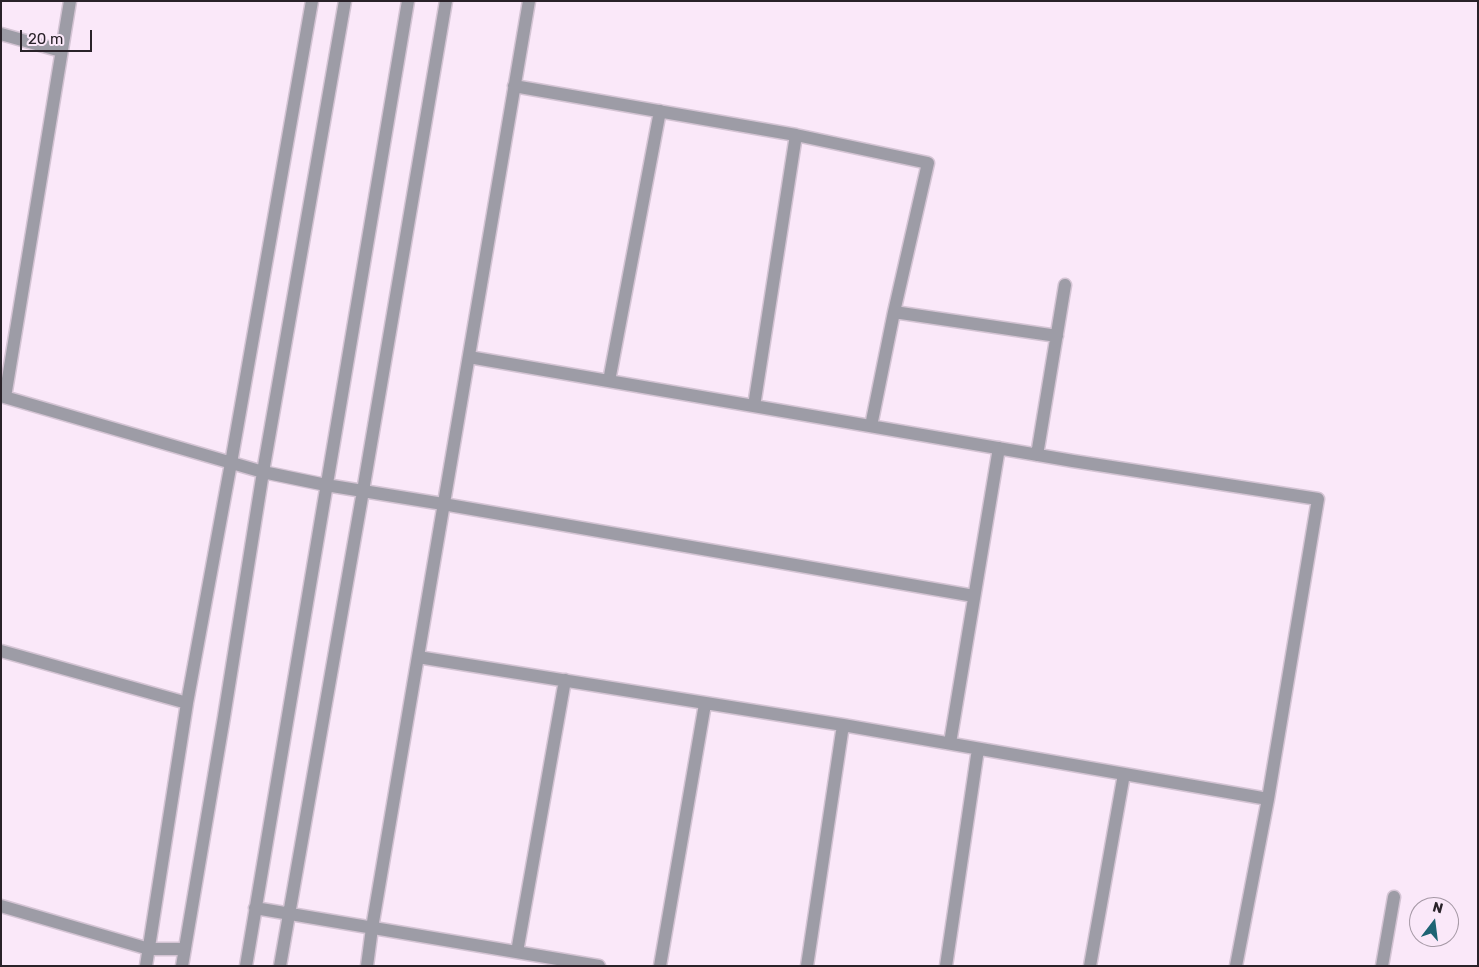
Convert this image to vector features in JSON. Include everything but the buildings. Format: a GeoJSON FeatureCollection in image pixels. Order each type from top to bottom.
{"type":"FeatureCollection","features":[{"type":"Feature","properties":{"kind":"street"},"geometry":{"type":"LineString","coordinates":[[70,1],[3,397],[263,472],[974,596]]}},
{"type":"Feature","properties":{"kind":"street"},"geometry":{"type":"LineString","coordinates":[[146,966],[187,703],[312,1]]}},
{"type":"Feature","properties":{"kind":"street"},"geometry":{"type":"LineString","coordinates":[[182,966],[263,472],[345,1]]}},
{"type":"Feature","properties":{"kind":"street"},"geometry":{"type":"LineString","coordinates":[[246,966],[408,1]]}},
{"type":"Feature","properties":{"kind":"street"},"geometry":{"type":"LineString","coordinates":[[280,966],[364,490],[446,1]]}},
{"type":"Feature","properties":{"kind":"street"},"geometry":{"type":"LineString","coordinates":[[367,966],[443,504],[529,1]]}},
{"type":"Feature","properties":{"kind":"street"},"geometry":{"type":"LineString","coordinates":[[1,34],[61,51]]}},
{"type":"Feature","properties":{"kind":"street"},"geometry":{"type":"LineString","coordinates":[[514,86],[796,135],[928,163],[894,312],[871,426]]}},
{"type":"Feature","properties":{"kind":"street"},"geometry":{"type":"LineString","coordinates":[[609,381],[660,111]]}},
{"type":"Feature","properties":{"kind":"street"},"geometry":{"type":"LineString","coordinates":[[754,406],[796,135]]}},
{"type":"Feature","properties":{"kind":"street"},"geometry":{"type":"LineString","coordinates":[[1037,454],[1066,285]]}},
{"type":"Feature","properties":{"kind":"street"},"geometry":{"type":"LineString","coordinates":[[894,312],[1057,336]]}},
{"type":"Feature","properties":{"kind":"street"},"geometry":{"type":"LineString","coordinates":[[468,357],[999,448],[1318,499],[1268,799],[1236,966]]}},
{"type":"Feature","properties":{"kind":"street"},"geometry":{"type":"LineString","coordinates":[[950,743],[999,448]]}},
{"type":"Feature","properties":{"kind":"street"},"geometry":{"type":"LineString","coordinates":[[1,651],[187,703]]}},
{"type":"Feature","properties":{"kind":"street"},"geometry":{"type":"LineString","coordinates":[[418,657],[843,725],[1268,799]]}},
{"type":"Feature","properties":{"kind":"street"},"geometry":{"type":"LineString","coordinates":[[517,952],[565,680]]}},
{"type":"Feature","properties":{"kind":"street"},"geometry":{"type":"LineString","coordinates":[[660,966],[705,704]]}},
{"type":"Feature","properties":{"kind":"street"},"geometry":{"type":"LineString","coordinates":[[807,966],[843,725]]}},
{"type":"Feature","properties":{"kind":"street"},"geometry":{"type":"LineString","coordinates":[[946,966],[978,749]]}},
{"type":"Feature","properties":{"kind":"street"},"geometry":{"type":"LineString","coordinates":[[1090,966],[1124,774]]}},
{"type":"Feature","properties":{"kind":"street"},"geometry":{"type":"LineString","coordinates":[[1382,966],[1394,897]]}},
{"type":"Feature","properties":{"kind":"street"},"geometry":{"type":"LineString","coordinates":[[1,906],[149,949],[185,949]]}},
{"type":"Feature","properties":{"kind":"street"},"geometry":{"type":"LineString","coordinates":[[255,908],[599,966]]}}]}
